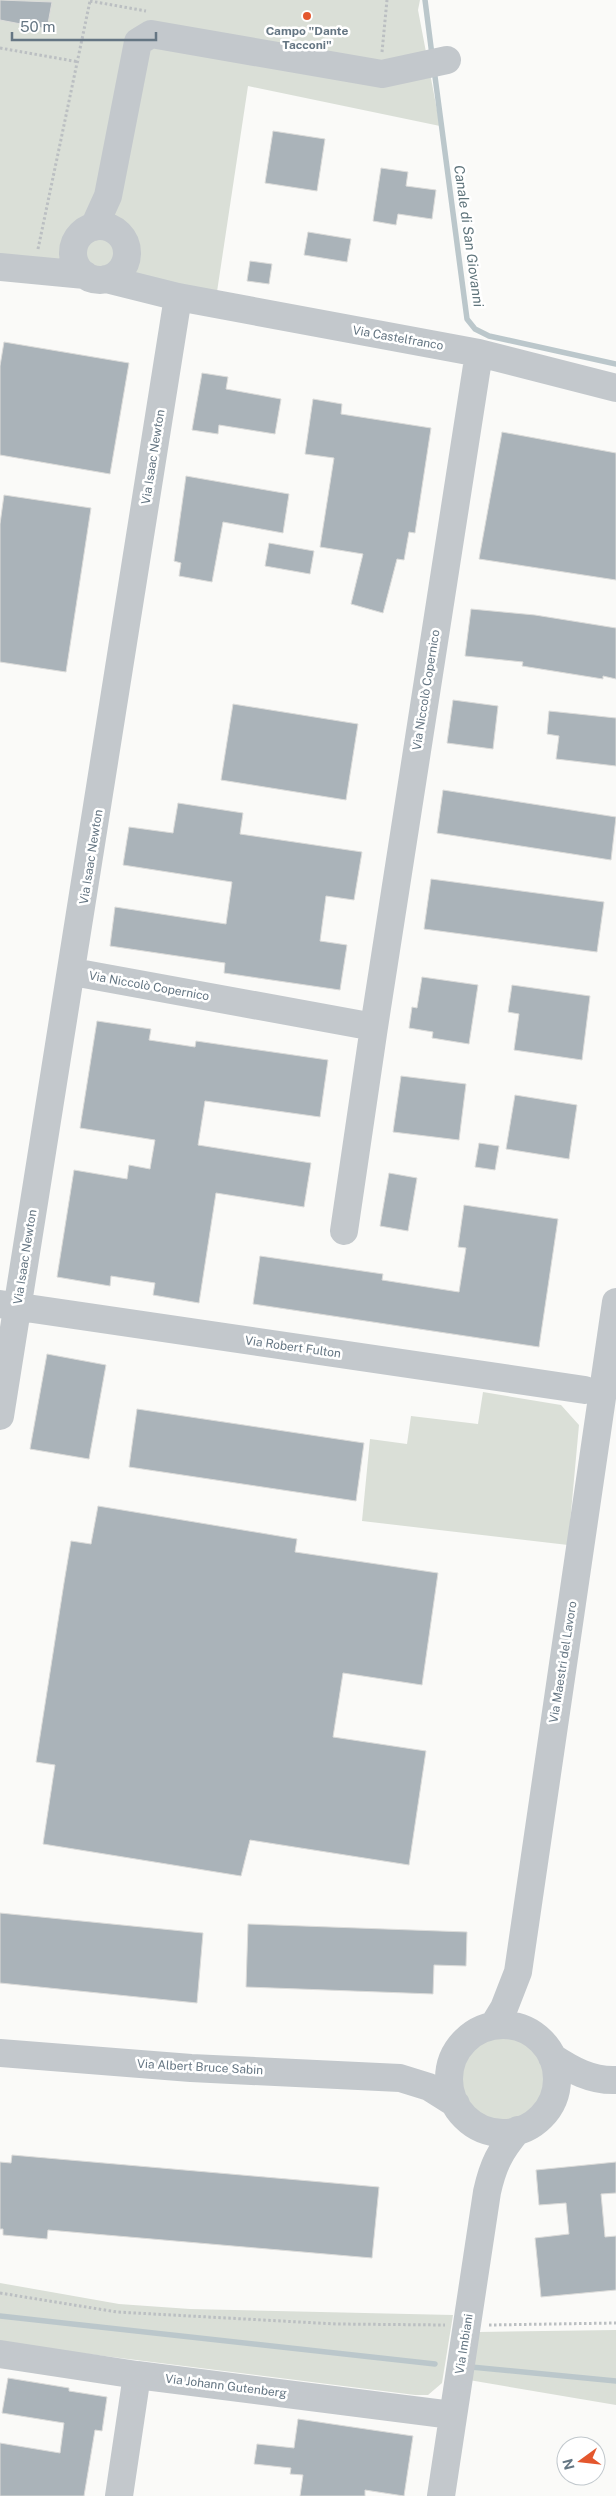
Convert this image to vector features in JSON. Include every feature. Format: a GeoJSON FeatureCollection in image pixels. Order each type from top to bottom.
{"type":"FeatureCollection","features":[{"type":"Feature","properties":{"kind":"street"},"geometry":{"type":"LineString","coordinates":[[105,229],[108,196],[138,42],[151,34],[382,74],[434,63]]}},
{"type":"Feature","properties":{"kind":"street"},"geometry":{"type":"LineString","coordinates":[[105,229],[126,247],[105,272],[76,265],[73,248],[82,232],[105,229]]}},
{"type":"Feature","properties":{"kind":"street","name":"Via Castelfranco"},"geometry":{"type":"LineString","coordinates":[[3,268],[73,248]]}},
{"type":"Feature","properties":{"kind":"street","name":"Via Castelfranco"},"geometry":{"type":"LineString","coordinates":[[3,268],[105,272],[178,298],[479,353],[616,388]]}},
{"type":"Feature","properties":{"kind":"street","name":"Via Isaac Newton"},"geometry":{"type":"LineString","coordinates":[[0,1416],[8,1306],[72,972],[178,298]]}},
{"type":"Feature","properties":{"kind":"street","name":"Via Niccolò Copernico"},"geometry":{"type":"LineString","coordinates":[[344,1231],[479,353]]}},
{"type":"Feature","properties":{"kind":"street","name":"Via Niccolò Copernico"},"geometry":{"type":"LineString","coordinates":[[72,972],[374,1027]]}},
{"type":"Feature","properties":{"kind":"street","name":"Via Robert Fulton"},"geometry":{"type":"LineString","coordinates":[[8,1306],[585,1390]]}},
{"type":"Feature","properties":{"kind":"street"},"geometry":{"type":"LineString","coordinates":[[613,1354],[616,1307]]}},
{"type":"Feature","properties":{"kind":"street","name":"Via Maestri del Lavoro"},"geometry":{"type":"LineString","coordinates":[[493,2026],[504,2008],[518,1972],[593,1458],[613,1354]]}},
{"type":"Feature","properties":{"kind":"street"},"geometry":{"type":"LineString","coordinates":[[593,1458],[603,1433],[616,1414]]}},
{"type":"Feature","properties":{"kind":"street","name":"Via Maestri del Lavoro"},"geometry":{"type":"LineString","coordinates":[[518,1972],[520,1990],[535,2035]]}},
{"type":"Feature","properties":{"kind":"street"},"geometry":{"type":"LineString","coordinates":[[549,2107],[557,2082],[556,2067],[549,2050],[535,2035],[511,2025],[493,2026],[477,2032],[467,2039],[456,2055],[450,2080],[464,2113],[485,2129],[498,2132],[518,2130],[534,2123],[549,2107],[582,2088],[610,2080]]}},
{"type":"Feature","properties":{"kind":"street","name":"Via Albert Bruce Sabin"},"geometry":{"type":"LineString","coordinates":[[0,2053],[191,2068],[400,2078],[429,2087],[464,2113]]}},
{"type":"Feature","properties":{"kind":"street","name":"Via Albert Bruce Sabin"},"geometry":{"type":"LineString","coordinates":[[400,2078],[428,2069],[456,2055]]}},
{"type":"Feature","properties":{"kind":"street"},"geometry":{"type":"LineString","coordinates":[[552,2057],[571,2069],[610,2080]]}},
{"type":"Feature","properties":{"kind":"street","name":"Via Imbiani"},"geometry":{"type":"LineString","coordinates":[[464,2113],[485,2167],[487,2192]]}},
{"type":"Feature","properties":{"kind":"street","name":"Via Imbiani"},"geometry":{"type":"LineString","coordinates":[[441,2496],[492,2167],[506,2144],[518,2130]]}},
{"type":"Feature","properties":{"kind":"street","name":"Via Johann Gutenberg"},"geometry":{"type":"LineString","coordinates":[[0,2354],[137,2375],[452,2416]]}},
{"type":"Feature","properties":{"kind":"street"},"geometry":{"type":"LineString","coordinates":[[119,2496],[137,2375]]}},
{"type":"Feature","properties":{"kind":"path"},"geometry":{"type":"LineString","coordinates":[[36,259],[79,62],[90,0]]}},
{"type":"Feature","properties":{"kind":"path"},"geometry":{"type":"LineString","coordinates":[[0,48],[79,62]]}},
{"type":"Feature","properties":{"kind":"path"},"geometry":{"type":"LineString","coordinates":[[0,2293],[117,2312],[336,2324],[451,2325]]}},
{"type":"Feature","properties":{"kind":"path"},"geometry":{"type":"LineString","coordinates":[[480,2325],[616,2323]]}},
{"type":"Feature","properties":{"kind":"shaded area"},"geometry":{"type":"Polygon","coordinates":[[[0,0],[420,0],[418,10],[440,126],[248,86],[215,305],[0,267],[0,0]]]}},
{"type":"Feature","properties":{"kind":"shaded area"},"geometry":{"type":"Polygon","coordinates":[[[483,1392],[561,1405],[579,1425],[568,1545],[362,1521],[370,1439],[407,1444],[411,1416],[478,1424],[483,1392]]]}},
{"type":"Feature","properties":{"kind":"shaded area"},"geometry":{"type":"Polygon","coordinates":[[[503,2038],[519,2041],[532,2050],[541,2063],[544,2079],[541,2095],[532,2108],[519,2117],[503,2120],[487,2117],[474,2108],[465,2095],[462,2079],[465,2063],[474,2050],[487,2041],[503,2038]]]}},
{"type":"Feature","properties":{"kind":"shaded area"},"geometry":{"type":"Polygon","coordinates":[[[0,2283],[119,2304],[190,2309],[453,2315],[442,2383],[428,2395],[415,2395],[0,2343],[0,2283]]]}},
{"type":"Feature","properties":{"kind":"shaded area"},"geometry":{"type":"Polygon","coordinates":[[[616,2330],[616,2405],[469,2380],[479,2332],[616,2330]]]}},
{"type":"Feature","properties":{"kind":"building"},"geometry":{"type":"Polygon","coordinates":[[[0,0],[52,2],[47,29],[0,20],[0,0]]]}},
{"type":"Feature","properties":{"kind":"building"},"geometry":{"type":"Polygon","coordinates":[[[273,131],[325,139],[317,191],[265,183],[273,131]]]}},
{"type":"Feature","properties":{"kind":"building"},"geometry":{"type":"Polygon","coordinates":[[[381,168],[408,172],[406,186],[436,190],[432,219],[398,214],[396,225],[373,221],[381,168]]]}},
{"type":"Feature","properties":{"kind":"building"},"geometry":{"type":"Polygon","coordinates":[[[308,232],[351,239],[347,262],[304,255],[308,232]]]}},
{"type":"Feature","properties":{"kind":"building"},"geometry":{"type":"Polygon","coordinates":[[[250,261],[272,264],[269,284],[247,281],[250,261]]]}},
{"type":"Feature","properties":{"kind":"building"},"geometry":{"type":"Polygon","coordinates":[[[4,342],[129,363],[110,474],[0,455],[0,366],[4,342]]]}},
{"type":"Feature","properties":{"kind":"building"},"geometry":{"type":"Polygon","coordinates":[[[202,373],[228,377],[226,389],[281,399],[275,434],[219,425],[218,434],[192,430],[202,373]]]}},
{"type":"Feature","properties":{"kind":"building"},"geometry":{"type":"Polygon","coordinates":[[[313,399],[342,404],[341,414],[431,428],[415,533],[409,532],[404,560],[397,559],[383,613],[351,604],[363,554],[320,547],[334,458],[305,454],[313,399]]]}},
{"type":"Feature","properties":{"kind":"building"},"geometry":{"type":"Polygon","coordinates":[[[502,432],[616,453],[616,580],[479,559],[502,432]]]}},
{"type":"Feature","properties":{"kind":"building"},"geometry":{"type":"Polygon","coordinates":[[[186,476],[289,494],[283,533],[223,522],[212,582],[179,576],[181,563],[174,561],[186,476]]]}},
{"type":"Feature","properties":{"kind":"building"},"geometry":{"type":"Polygon","coordinates":[[[4,495],[91,508],[66,672],[0,662],[0,524],[4,495]]]}},
{"type":"Feature","properties":{"kind":"building"},"geometry":{"type":"Polygon","coordinates":[[[269,543],[314,551],[310,574],[265,566],[269,543]]]}},
{"type":"Feature","properties":{"kind":"building"},"geometry":{"type":"Polygon","coordinates":[[[471,609],[535,615],[616,628],[616,679],[603,676],[603,679],[522,666],[523,662],[465,656],[471,609]]]}},
{"type":"Feature","properties":{"kind":"building"},"geometry":{"type":"Polygon","coordinates":[[[453,700],[498,706],[493,749],[447,743],[453,700]]]}},
{"type":"Feature","properties":{"kind":"building"},"geometry":{"type":"Polygon","coordinates":[[[233,704],[358,724],[346,800],[221,780],[233,704]]]}},
{"type":"Feature","properties":{"kind":"building"},"geometry":{"type":"Polygon","coordinates":[[[549,711],[616,718],[616,766],[556,759],[559,736],[547,734],[549,711]]]}},
{"type":"Feature","properties":{"kind":"building"},"geometry":{"type":"Polygon","coordinates":[[[443,790],[616,817],[611,860],[437,833],[443,790]]]}},
{"type":"Feature","properties":{"kind":"building"},"geometry":{"type":"Polygon","coordinates":[[[178,803],[243,813],[240,834],[362,852],[354,900],[326,896],[320,941],[347,945],[340,990],[224,973],[225,963],[110,946],[115,907],[226,924],[232,882],[123,865],[129,827],[173,833],[178,803]]]}},
{"type":"Feature","properties":{"kind":"building"},"geometry":{"type":"Polygon","coordinates":[[[431,879],[604,902],[597,952],[424,929],[431,879]]]}},
{"type":"Feature","properties":{"kind":"building"},"geometry":{"type":"Polygon","coordinates":[[[422,977],[478,985],[469,1044],[432,1038],[433,1032],[409,1028],[412,1007],[417,1008],[422,977]]]}},
{"type":"Feature","properties":{"kind":"building"},"geometry":{"type":"Polygon","coordinates":[[[512,985],[590,996],[582,1060],[514,1050],[519,1014],[508,1012],[512,985]]]}},
{"type":"Feature","properties":{"kind":"building"},"geometry":{"type":"Polygon","coordinates":[[[97,1021],[151,1029],[149,1040],[195,1047],[196,1041],[328,1060],[320,1117],[205,1101],[198,1145],[311,1163],[304,1207],[216,1193],[199,1303],[153,1295],[155,1283],[111,1276],[110,1286],[57,1277],[74,1170],[127,1179],[129,1165],[150,1169],[155,1140],[80,1128],[97,1021]]]}},
{"type":"Feature","properties":{"kind":"building"},"geometry":{"type":"Polygon","coordinates":[[[401,1076],[466,1084],[459,1140],[393,1132],[401,1076]]]}},
{"type":"Feature","properties":{"kind":"building"},"geometry":{"type":"Polygon","coordinates":[[[515,1095],[577,1105],[569,1159],[506,1149],[515,1095]]]}},
{"type":"Feature","properties":{"kind":"building"},"geometry":{"type":"Polygon","coordinates":[[[479,1143],[499,1146],[495,1170],[475,1167],[479,1143]]]}},
{"type":"Feature","properties":{"kind":"building"},"geometry":{"type":"Polygon","coordinates":[[[389,1173],[417,1178],[408,1231],[380,1226],[389,1173]]]}},
{"type":"Feature","properties":{"kind":"building"},"geometry":{"type":"Polygon","coordinates":[[[464,1205],[558,1219],[539,1347],[253,1304],[260,1256],[383,1274],[382,1280],[459,1292],[466,1248],[458,1247],[464,1205]]]}},
{"type":"Feature","properties":{"kind":"building"},"geometry":{"type":"Polygon","coordinates":[[[47,1354],[106,1365],[89,1459],[30,1449],[47,1354]]]}},
{"type":"Feature","properties":{"kind":"building"},"geometry":{"type":"Polygon","coordinates":[[[137,1409],[364,1443],[356,1501],[129,1467],[137,1409]]]}},
{"type":"Feature","properties":{"kind":"building"},"geometry":{"type":"Polygon","coordinates":[[[98,1506],[297,1539],[295,1552],[438,1573],[422,1685],[343,1673],[333,1737],[426,1751],[409,1865],[250,1840],[241,1876],[43,1844],[55,1765],[36,1762],[64,1583],[71,1541],[91,1544],[98,1506]]]}},
{"type":"Feature","properties":{"kind":"building"},"geometry":{"type":"Polygon","coordinates":[[[0,1913],[203,1933],[197,2003],[0,1983],[0,1913]]]}},
{"type":"Feature","properties":{"kind":"building"},"geometry":{"type":"Polygon","coordinates":[[[248,1924],[467,1932],[466,1966],[434,1965],[433,1994],[246,1987],[248,1924]]]}},
{"type":"Feature","properties":{"kind":"building"},"geometry":{"type":"Polygon","coordinates":[[[12,2155],[379,2187],[372,2258],[48,2230],[47,2239],[3,2235],[3,2229],[0,2229],[0,2162],[11,2163],[12,2155]]]}},
{"type":"Feature","properties":{"kind":"building"},"geometry":{"type":"Polygon","coordinates":[[[616,2162],[616,2193],[601,2194],[605,2237],[616,2236],[616,2290],[541,2297],[535,2238],[569,2234],[566,2203],[539,2205],[536,2170],[616,2162]]]}},
{"type":"Feature","properties":{"kind":"building"},"geometry":{"type":"Polygon","coordinates":[[[8,2378],[69,2388],[69,2391],[107,2397],[102,2431],[95,2430],[84,2496],[0,2496],[0,2443],[60,2453],[64,2423],[2,2413],[8,2378]]]}},
{"type":"Feature","properties":{"kind":"building"},"geometry":{"type":"Polygon","coordinates":[[[298,2419],[413,2436],[404,2496],[365,2490],[365,2496],[300,2496],[303,2475],[290,2474],[291,2468],[254,2464],[257,2444],[294,2448],[298,2419]]]}},
{"type":"Feature","properties":{"kind":"waterway","name":"Canale di San Giovanni"},"geometry":{"type":"LineString","coordinates":[[425,0],[432,55]]}},
{"type":"Feature","properties":{"kind":"waterway","name":"Canale di San Giovanni"},"geometry":{"type":"LineString","coordinates":[[434,69],[467,319],[475,329],[489,336],[616,364]]}},
{"type":"Feature","properties":{"kind":"waterway"},"geometry":{"type":"LineString","coordinates":[[0,2316],[435,2364]]}},
{"type":"Feature","properties":{"kind":"waterway"},"geometry":{"type":"LineString","coordinates":[[471,2367],[616,2381]]}},
{"type":"Feature","properties":{"kind":"place","name":"Campo \"Dante Tacconi\""},"geometry":{"type":"Point","coordinates":[307,16]}}]}
